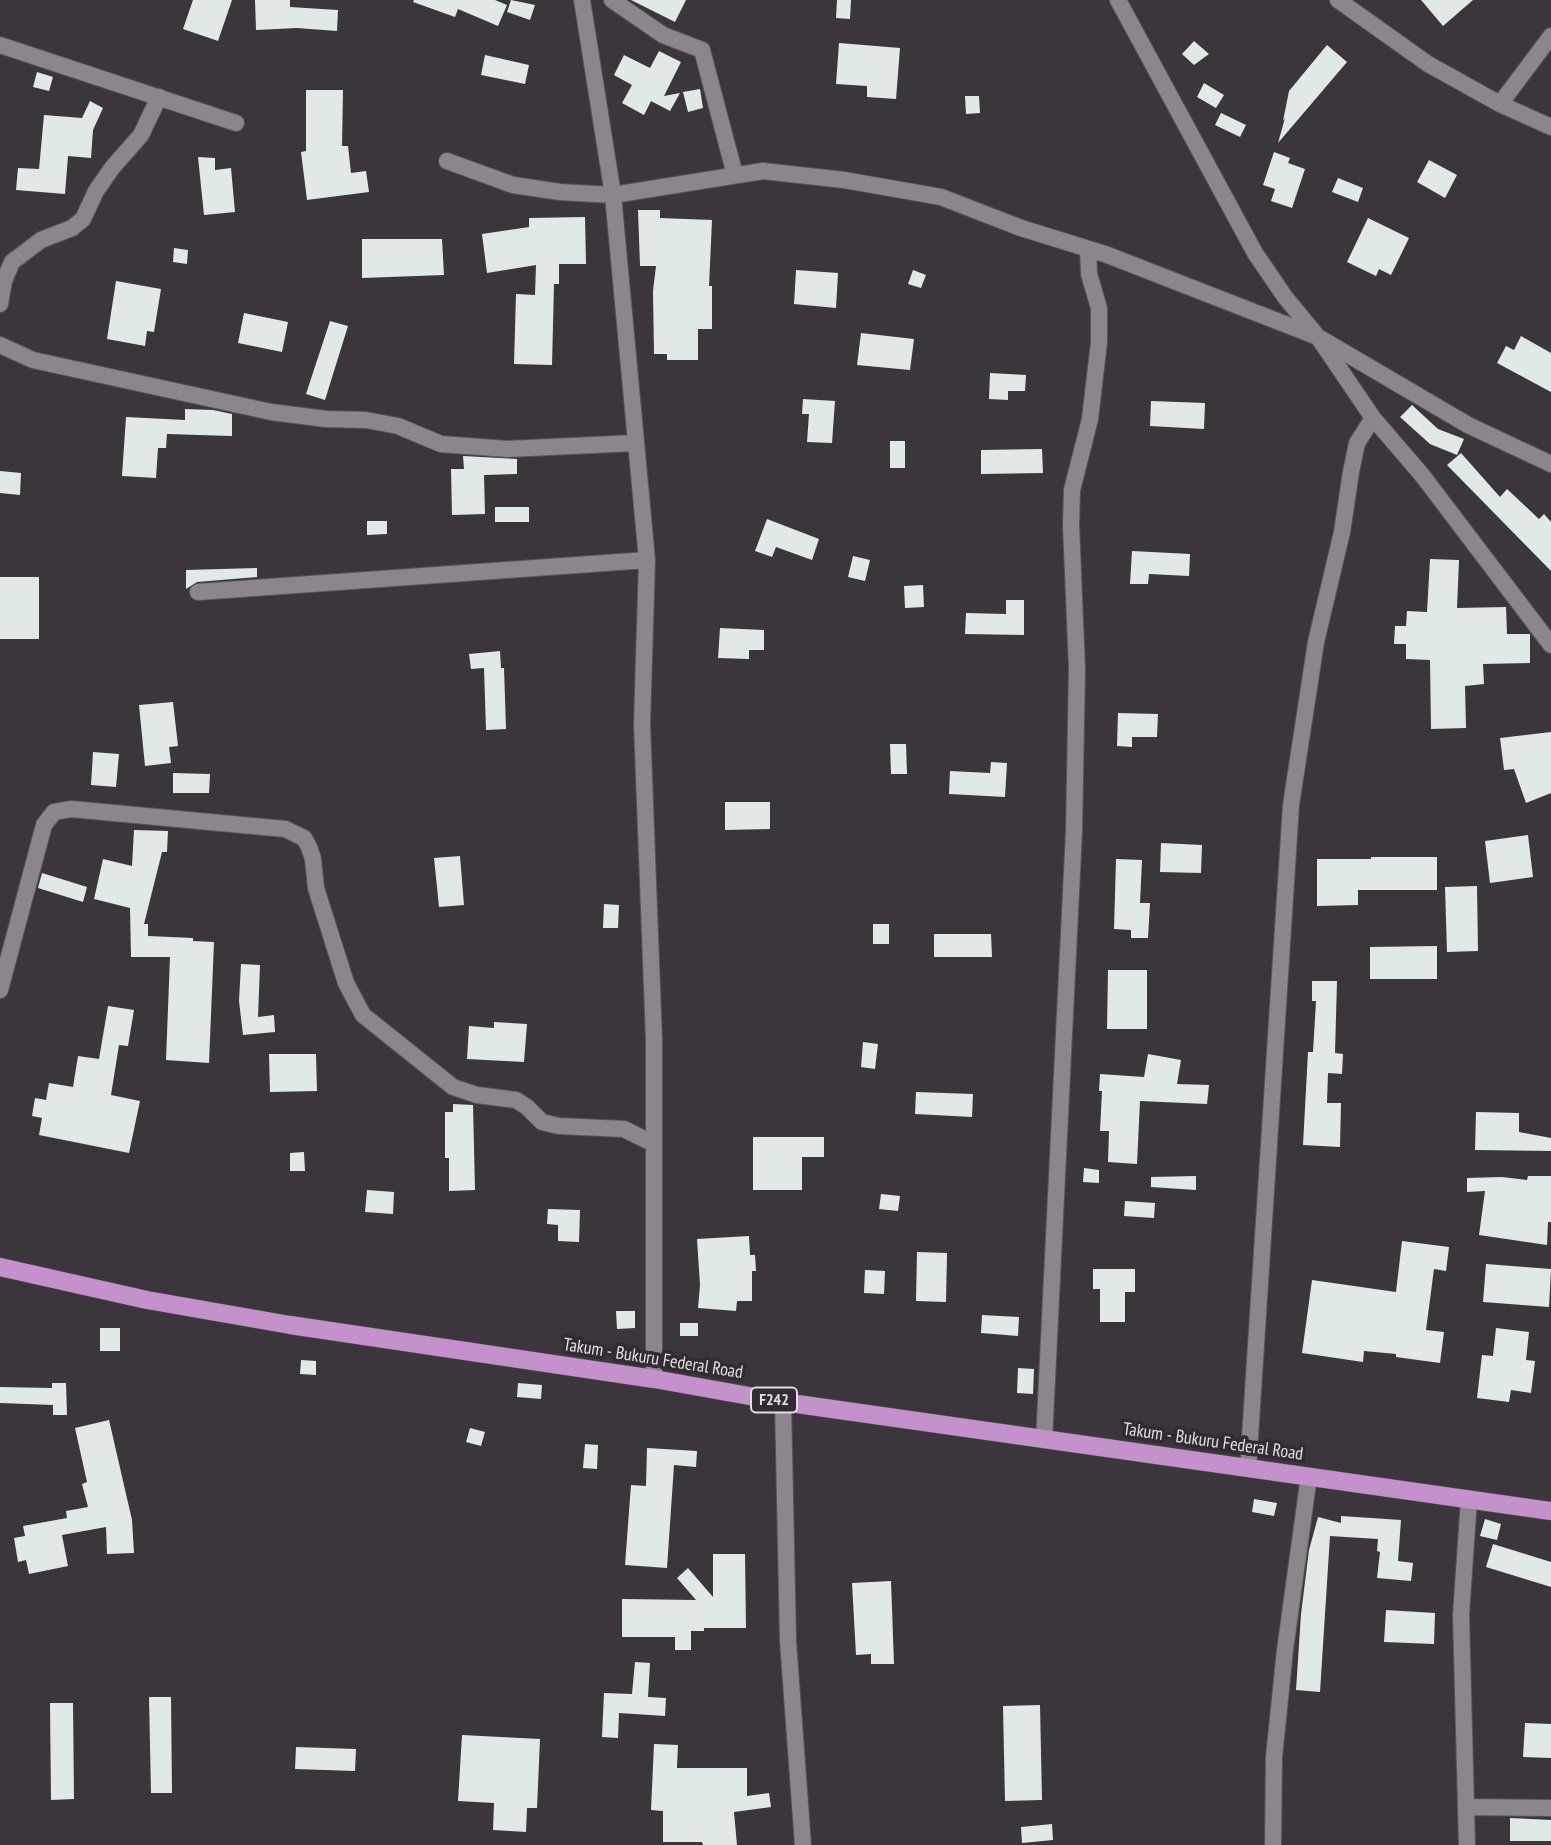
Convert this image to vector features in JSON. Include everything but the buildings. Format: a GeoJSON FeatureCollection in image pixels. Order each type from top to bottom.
{"type":"FeatureCollection","features":[{"type":"Feature","properties":{"kind":"main road","name":"Takum - Bukuru Federal Road"},"geometry":{"type":"LineString","coordinates":[[0,1267],[147,1300],[290,1325],[654,1379],[783,1402],[1551,1511]]}},
{"type":"Feature","properties":{"kind":"street"},"geometry":{"type":"LineString","coordinates":[[582,0],[613,195],[647,560],[642,724],[654,1040],[654,1379]]}},
{"type":"Feature","properties":{"kind":"street"},"geometry":{"type":"LineString","coordinates":[[612,0],[663,35],[702,50],[735,175]]}},
{"type":"Feature","properties":{"kind":"street"},"geometry":{"type":"LineString","coordinates":[[1118,0],[1255,253],[1284,297],[1318,337],[1373,418],[1422,475],[1551,645]]}},
{"type":"Feature","properties":{"kind":"street"},"geometry":{"type":"LineString","coordinates":[[1338,0],[1428,64],[1500,104],[1551,127]]}},
{"type":"Feature","properties":{"kind":"street"},"geometry":{"type":"LineString","coordinates":[[1500,104],[1551,36]]}},
{"type":"Feature","properties":{"kind":"street"},"geometry":{"type":"LineString","coordinates":[[0,45],[236,123]]}},
{"type":"Feature","properties":{"kind":"street"},"geometry":{"type":"LineString","coordinates":[[0,304],[4,281],[12,262],[41,240],[72,228],[83,219],[96,191],[141,135],[159,97]]}},
{"type":"Feature","properties":{"kind":"street"},"geometry":{"type":"LineString","coordinates":[[447,161],[513,185],[560,192],[613,195],[763,171],[844,180],[941,197],[1021,228],[1088,249],[1318,337],[1468,425],[1551,464]]}},
{"type":"Feature","properties":{"kind":"street"},"geometry":{"type":"LineString","coordinates":[[1044,1440],[1074,831],[1077,669],[1072,490],[1090,419],[1099,342],[1098,309],[1089,274],[1088,249]]}},
{"type":"Feature","properties":{"kind":"street"},"geometry":{"type":"LineString","coordinates":[[0,345],[33,360],[271,412],[326,419],[366,419],[398,426],[441,444],[507,449],[636,443]]}},
{"type":"Feature","properties":{"kind":"street"},"geometry":{"type":"LineString","coordinates":[[1248,1468],[1291,805],[1316,642],[1342,532],[1351,471],[1357,443],[1373,418]]}},
{"type":"Feature","properties":{"kind":"street"},"geometry":{"type":"LineString","coordinates":[[198,592],[647,560]]}},
{"type":"Feature","properties":{"kind":"street"},"geometry":{"type":"LineString","coordinates":[[0,990],[44,825],[54,812],[71,809],[285,829],[297,833],[309,847],[316,888],[346,983],[363,1014],[453,1087],[477,1095],[516,1100],[542,1122],[559,1126],[624,1129],[654,1144]]}},
{"type":"Feature","properties":{"kind":"street"},"geometry":{"type":"LineString","coordinates":[[783,1402],[788,1641],[803,1845]]}},
{"type":"Feature","properties":{"kind":"street"},"geometry":{"type":"LineString","coordinates":[[1273,1845],[1275,1744],[1309,1476]]}},
{"type":"Feature","properties":{"kind":"street"},"geometry":{"type":"LineString","coordinates":[[1467,1845],[1461,1615],[1469,1499]]}},
{"type":"Feature","properties":{"kind":"street"},"geometry":{"type":"LineString","coordinates":[[1466,1807],[1551,1808]]}}]}
